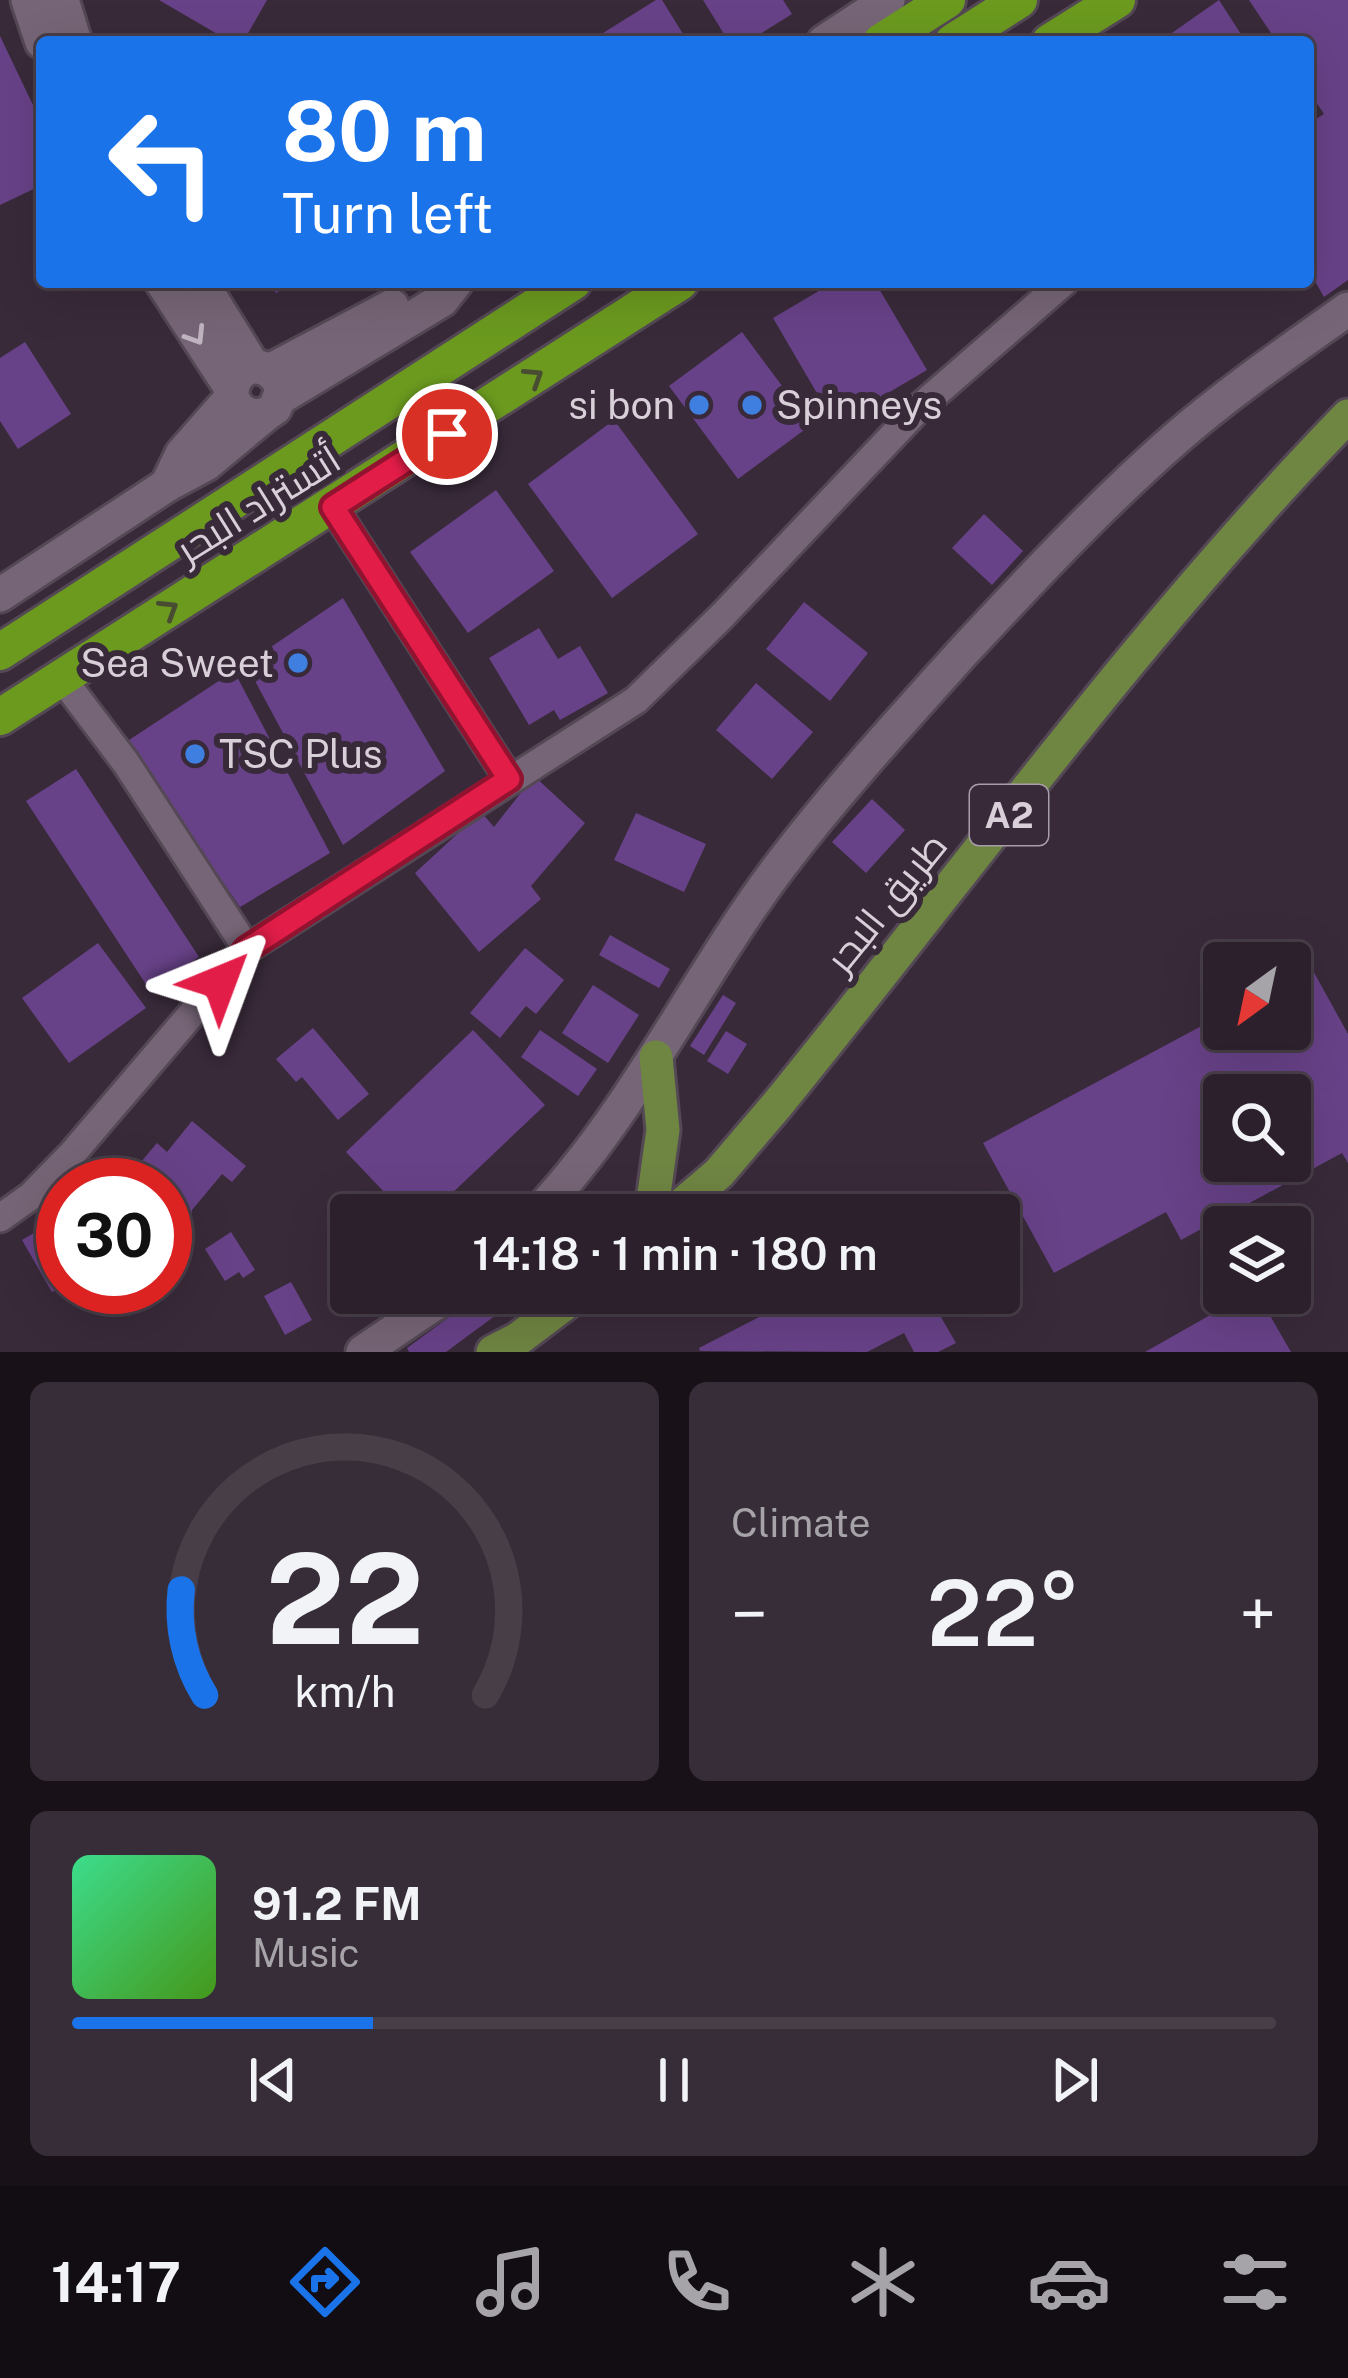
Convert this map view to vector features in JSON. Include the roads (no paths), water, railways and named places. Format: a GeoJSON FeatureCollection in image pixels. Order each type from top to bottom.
{"type":"FeatureCollection","features":[{"type":"Feature","properties":{"kind":"highway"},"geometry":{"type":"LineString","coordinates":[[890,36],[947,0]]}},
{"type":"Feature","properties":{"kind":"highway"},"geometry":{"type":"LineString","coordinates":[[962,36],[1019,0]]}},
{"type":"Feature","properties":{"kind":"highway"},"geometry":{"type":"LineString","coordinates":[[1060,36],[1117,0]]}},
{"type":"Feature","properties":{"kind":"highway","name":"أتستراد البحر"},"geometry":{"type":"LineString","coordinates":[[0,652],[564,288]]}},
{"type":"Feature","properties":{"kind":"highway","name":"أتستراد البحر"},"geometry":{"type":"LineString","coordinates":[[0,717],[671,288]]}},
{"type":"Feature","properties":{"kind":"main road"},"geometry":{"type":"LineString","coordinates":[[28,0],[40,36]]}},
{"type":"Feature","properties":{"kind":"main road"},"geometry":{"type":"LineString","coordinates":[[62,0],[74,36]]}},
{"type":"Feature","properties":{"kind":"main road"},"geometry":{"type":"LineString","coordinates":[[833,36],[888,0]]}},
{"type":"Feature","properties":{"kind":"main road"},"geometry":{"type":"LineString","coordinates":[[168,288],[255,389]]}},
{"type":"Feature","properties":{"kind":"main road"},"geometry":{"type":"LineString","coordinates":[[204,288],[255,389]]}},
{"type":"Feature","properties":{"kind":"main road"},"geometry":{"type":"LineString","coordinates":[[0,595],[167,485],[182,454],[255,389],[442,300],[449,288]]}},
{"type":"Feature","properties":{"kind":"main road"},"geometry":{"type":"LineString","coordinates":[[556,1194],[582,1166],[778,868],[872,752],[1045,563],[1176,439],[1348,309]]}},
{"type":"Feature","properties":{"kind":"main road","name":"طريق البحر"},"geometry":{"type":"LineString","coordinates":[[694,1194],[719,1173],[776,1105],[1242,526],[1348,416]]}},
{"type":"Feature","properties":{"kind":"main road"},"geometry":{"type":"LineString","coordinates":[[654,1194],[663,1130],[656,1057]]}},
{"type":"Feature","properties":{"kind":"main road"},"geometry":{"type":"LineString","coordinates":[[363,1352],[419,1314]]}},
{"type":"Feature","properties":{"kind":"main road"},"geometry":{"type":"LineString","coordinates":[[493,1352],[551,1314]]}},
{"type":"Feature","properties":{"kind":"street"},"geometry":{"type":"LineString","coordinates":[[0,1218],[31,1196],[72,1154],[247,949],[636,700],[920,407],[1057,288]]}},
{"type":"Feature","properties":{"kind":"street"},"geometry":{"type":"LineString","coordinates":[[333,507],[509,779]]}},
{"type":"Feature","properties":{"kind":"street"},"geometry":{"type":"LineString","coordinates":[[61,677],[139,783],[247,949]]}},
{"type":"Feature","properties":{"kind":"place","name":"si bon"},"geometry":{"type":"Point","coordinates":[699,405]}},
{"type":"Feature","properties":{"kind":"place","name":"Spinneys"},"geometry":{"type":"Point","coordinates":[752,405]}},
{"type":"Feature","properties":{"kind":"place","name":"Sea Sweet"},"geometry":{"type":"Point","coordinates":[298,663]}},
{"type":"Feature","properties":{"kind":"place","name":"TSC Plus"},"geometry":{"type":"Point","coordinates":[195,754]}}]}
